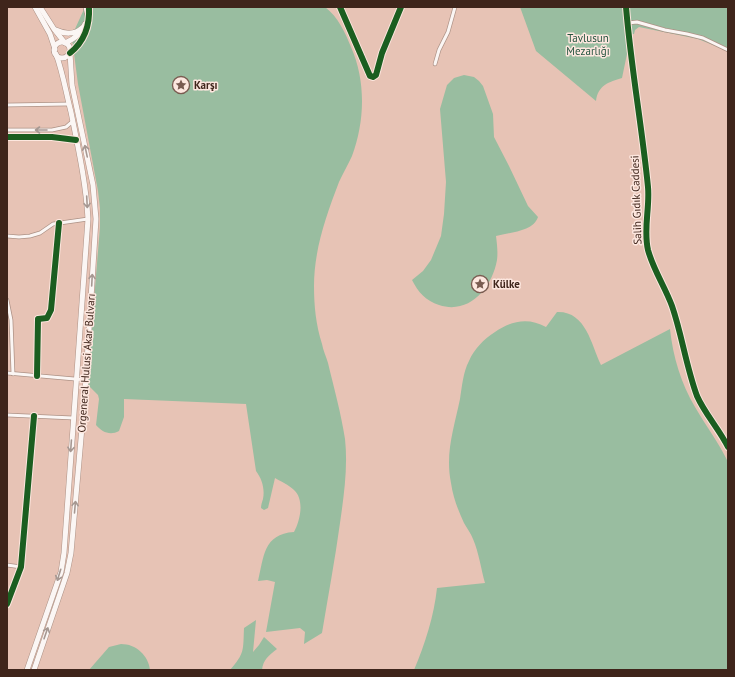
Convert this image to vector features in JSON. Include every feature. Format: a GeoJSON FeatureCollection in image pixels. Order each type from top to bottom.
{"type":"FeatureCollection","features":[{"type":"Feature","properties":{"kind":"main road","name":"Orgeneral Hulusi Akar Bulvarı"},"geometry":{"type":"LineString","coordinates":[[27,670],[61,572],[64,553],[75,379],[88,219],[87,196],[69,104],[59,63],[50,34],[35,7]]}},
{"type":"Feature","properties":{"kind":"main road"},"geometry":{"type":"LineString","coordinates":[[40,7],[54,29],[65,43],[69,46],[70,53],[62,58],[55,52],[57,44],[65,43],[77,37],[82,32],[85,24]]}},
{"type":"Feature","properties":{"kind":"main road"},"geometry":{"type":"LineString","coordinates":[[54,29],[71,33],[79,31],[85,24]]}},
{"type":"Feature","properties":{"kind":"main road","name":"Orgeneral Hulusi Akar Bulvarı"},"geometry":{"type":"LineString","coordinates":[[34,670],[67,573],[70,559],[86,380],[96,219],[93,185],[72,85],[70,53]]}},
{"type":"Feature","properties":{"kind":"street"},"geometry":{"type":"LineString","coordinates":[[85,7],[87,16]]}},
{"type":"Feature","properties":{"kind":"street"},"geometry":{"type":"LineString","coordinates":[[85,24],[89,7]]}},
{"type":"Feature","properties":{"kind":"street"},"geometry":{"type":"LineString","coordinates":[[70,53],[77,48],[87,30],[89,7]]}},
{"type":"Feature","properties":{"kind":"street"},"geometry":{"type":"LineString","coordinates":[[340,7],[372,78],[376,75],[382,53],[402,7]]}},
{"type":"Feature","properties":{"kind":"street"},"geometry":{"type":"LineString","coordinates":[[435,64],[438,50],[450,27],[455,7]]}},
{"type":"Feature","properties":{"kind":"street","name":"Salih Gıdık Caddesi"},"geometry":{"type":"LineString","coordinates":[[626,7],[632,72],[644,148],[648,197],[646,234],[648,252],[672,305],[697,396],[720,432],[728,448]]}},
{"type":"Feature","properties":{"kind":"street"},"geometry":{"type":"LineString","coordinates":[[628,23],[639,22],[691,35],[728,50]]}},
{"type":"Feature","properties":{"kind":"street"},"geometry":{"type":"LineString","coordinates":[[7,105],[69,104]]}},
{"type":"Feature","properties":{"kind":"street"},"geometry":{"type":"LineString","coordinates":[[7,130],[52,130],[66,127],[72,121]]}},
{"type":"Feature","properties":{"kind":"street"},"geometry":{"type":"LineString","coordinates":[[7,137],[52,137],[76,140]]}},
{"type":"Feature","properties":{"kind":"street"},"geometry":{"type":"LineString","coordinates":[[7,236],[19,237],[35,235],[53,224],[88,219]]}},
{"type":"Feature","properties":{"kind":"street"},"geometry":{"type":"LineString","coordinates":[[37,376],[38,320],[47,318],[51,310],[59,223]]}},
{"type":"Feature","properties":{"kind":"street"},"geometry":{"type":"LineString","coordinates":[[7,300],[11,320],[13,374]]}},
{"type":"Feature","properties":{"kind":"street"},"geometry":{"type":"LineString","coordinates":[[7,373],[86,380]]}},
{"type":"Feature","properties":{"kind":"street"},"geometry":{"type":"LineString","coordinates":[[7,414],[73,418]]}},
{"type":"Feature","properties":{"kind":"street"},"geometry":{"type":"LineString","coordinates":[[7,604],[21,566],[34,416]]}},
{"type":"Feature","properties":{"kind":"street"},"geometry":{"type":"LineString","coordinates":[[7,566],[21,566]]}},
{"type":"Feature","properties":{"kind":"green space"},"geometry":{"type":"Polygon","coordinates":[[[85,7],[325,7],[334,15],[341,25],[356,60],[362,101],[359,129],[352,156],[339,182],[318,246],[314,286],[318,330],[342,420],[345,439],[345,481],[338,537],[322,633],[304,644],[305,632],[300,628],[266,632],[275,582],[267,580],[258,581],[264,555],[271,542],[276,537],[294,532],[300,517],[300,505],[297,494],[294,490],[275,478],[268,508],[264,510],[261,508],[264,495],[263,488],[260,477],[256,471],[246,404],[124,399],[124,417],[119,431],[109,433],[101,430],[96,425],[99,399],[98,395],[87,384],[100,227],[100,208],[78,84],[71,31],[75,29],[85,7]]]}},
{"type":"Feature","properties":{"kind":"green space","name":"Tavlusun Mezarlığı"},"geometry":{"type":"Polygon","coordinates":[[[520,7],[728,7],[728,51],[698,39],[639,27],[635,30],[634,34],[626,35],[627,54],[622,78],[605,85],[599,91],[596,101],[536,51],[520,7]]]}},
{"type":"Feature","properties":{"kind":"green space"},"geometry":{"type":"Polygon","coordinates":[[[464,75],[474,77],[483,86],[493,114],[494,137],[528,206],[538,217],[531,226],[526,229],[496,236],[497,260],[490,280],[477,297],[469,303],[450,307],[439,305],[426,298],[412,280],[423,271],[431,260],[441,236],[446,182],[440,109],[447,85],[454,78],[464,75]]]}},
{"type":"Feature","properties":{"kind":"green space"},"geometry":{"type":"Polygon","coordinates":[[[557,312],[567,313],[575,317],[581,323],[586,330],[601,365],[670,329],[673,350],[686,389],[728,462],[728,670],[414,670],[422,650],[434,609],[437,588],[485,583],[475,544],[456,503],[449,472],[451,441],[467,365],[474,352],[483,341],[501,328],[513,323],[526,321],[546,327],[557,312]]]}},
{"type":"Feature","properties":{"kind":"green space"},"geometry":{"type":"Polygon","coordinates":[[[256,620],[253,652],[264,637],[277,649],[267,658],[262,670],[230,670],[241,655],[244,641],[244,628],[256,620]]]}},
{"type":"Feature","properties":{"kind":"green space"},"geometry":{"type":"Polygon","coordinates":[[[121,644],[132,646],[140,651],[147,660],[150,670],[89,670],[109,647],[121,644]]]}},
{"type":"Feature","properties":{"kind":"cycle path"},"geometry":{"type":"LineString","coordinates":[[70,53],[86,33],[89,21],[89,7]]}},
{"type":"Feature","properties":{"kind":"cycle path"},"geometry":{"type":"LineString","coordinates":[[340,7],[370,76],[373,77],[376,75],[382,53],[401,7]]}},
{"type":"Feature","properties":{"kind":"cycle path"},"geometry":{"type":"LineString","coordinates":[[626,7],[648,187],[646,226],[648,250],[672,306],[697,396],[728,447]]}},
{"type":"Feature","properties":{"kind":"cycle path"},"geometry":{"type":"LineString","coordinates":[[7,137],[52,137],[76,140]]}},
{"type":"Feature","properties":{"kind":"cycle path"},"geometry":{"type":"LineString","coordinates":[[37,376],[38,319],[47,318],[51,310],[59,223]]}},
{"type":"Feature","properties":{"kind":"cycle path"},"geometry":{"type":"LineString","coordinates":[[7,604],[21,567],[34,416]]}},
{"type":"Feature","properties":{"kind":"place","name":"Karşı"},"geometry":{"type":"Point","coordinates":[181,85]}},
{"type":"Feature","properties":{"kind":"place","name":"Külke"},"geometry":{"type":"Point","coordinates":[480,284]}}]}
